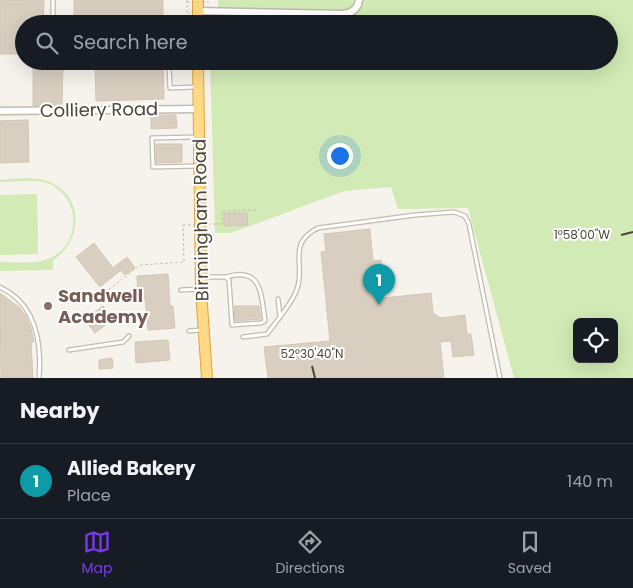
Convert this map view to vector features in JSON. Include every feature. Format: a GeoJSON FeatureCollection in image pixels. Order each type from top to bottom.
{"type":"FeatureCollection","features":[{"type":"Feature","properties":{"kind":"highway"},"geometry":{"type":"LineString","coordinates":[[190,1],[194,15]]}},
{"type":"Feature","properties":{"kind":"highway","name":"Birmingham Road"},"geometry":{"type":"LineString","coordinates":[[198,70],[202,289],[207,378]]}},
{"type":"Feature","properties":{"kind":"street"},"geometry":{"type":"LineString","coordinates":[[192,12],[347,13],[356,8],[358,0]]}},
{"type":"Feature","properties":{"kind":"street","name":"Colliery Road"},"geometry":{"type":"LineString","coordinates":[[0,112],[199,109]]}},
{"type":"Feature","properties":{"kind":"lane"},"geometry":{"type":"LineString","coordinates":[[53,0],[53,15]]}},
{"type":"Feature","properties":{"kind":"lane"},"geometry":{"type":"LineString","coordinates":[[169,70],[170,88],[199,87]]}},
{"type":"Feature","properties":{"kind":"lane"},"geometry":{"type":"LineString","coordinates":[[200,137],[152,138],[153,167],[200,166]]}},
{"type":"Feature","properties":{"kind":"lane"},"geometry":{"type":"LineString","coordinates":[[243,337],[267,334],[293,300],[300,278],[298,250],[300,244],[318,228],[415,215],[459,212],[465,216],[469,224],[500,378]]}},
{"type":"Feature","properties":{"kind":"lane"},"geometry":{"type":"LineString","coordinates":[[202,277],[249,276],[260,287],[265,321],[261,323],[232,325],[229,280],[226,277]]}},
{"type":"Feature","properties":{"kind":"lane"},"geometry":{"type":"LineString","coordinates":[[0,287],[18,298],[33,319],[40,345],[39,378]]}},
{"type":"Feature","properties":{"kind":"lane"},"geometry":{"type":"LineString","coordinates":[[181,290],[202,289]]}},
{"type":"Feature","properties":{"kind":"lane"},"geometry":{"type":"LineString","coordinates":[[278,299],[280,316]]}},
{"type":"Feature","properties":{"kind":"lane"},"geometry":{"type":"LineString","coordinates":[[189,331],[204,330]]}},
{"type":"Feature","properties":{"kind":"lane"},"geometry":{"type":"LineString","coordinates":[[69,350],[124,342],[129,336]]}},
{"type":"Feature","properties":{"kind":"path"},"geometry":{"type":"LineString","coordinates":[[192,12],[190,1],[210,1]]}},
{"type":"Feature","properties":{"kind":"path"},"geometry":{"type":"LineString","coordinates":[[97,299],[140,265],[184,262],[183,225],[222,224],[222,211],[256,210]]}},
{"type":"Feature","properties":{"kind":"green space"},"geometry":{"type":"Polygon","coordinates":[[[218,0],[633,0],[633,378],[514,378],[468,208],[398,209],[391,187],[344,191],[231,233],[215,233],[210,70],[618,70],[618,15],[209,15],[209,13],[218,10],[218,0]]]}},
{"type":"Feature","properties":{"kind":"green space"},"geometry":{"type":"Polygon","coordinates":[[[26,178],[44,180],[61,189],[69,198],[74,209],[74,231],[70,242],[63,252],[53,260],[53,270],[0,271],[0,262],[38,262],[50,258],[60,251],[67,243],[72,232],[72,210],[67,200],[60,191],[44,182],[0,182],[0,180],[26,178]]]}},
{"type":"Feature","properties":{"kind":"green space"},"geometry":{"type":"Polygon","coordinates":[[[37,194],[38,254],[0,255],[0,195],[37,194]]]}},
{"type":"Feature","properties":{"kind":"building"},"geometry":{"type":"Polygon","coordinates":[[[0,0],[44,0],[43,15],[15,15],[15,54],[0,54],[0,0]]]}},
{"type":"Feature","properties":{"kind":"building"},"geometry":{"type":"Polygon","coordinates":[[[74,0],[163,0],[163,15],[74,15],[74,0]]]}},
{"type":"Feature","properties":{"kind":"building"},"geometry":{"type":"Polygon","coordinates":[[[33,70],[63,70],[62,105],[33,106],[33,70]]]}},
{"type":"Feature","properties":{"kind":"building"},"geometry":{"type":"Polygon","coordinates":[[[95,70],[163,70],[164,99],[96,101],[95,70]]]}},
{"type":"Feature","properties":{"kind":"building"},"geometry":{"type":"Polygon","coordinates":[[[151,115],[176,115],[177,128],[151,129],[151,115]]]}},
{"type":"Feature","properties":{"kind":"building"},"geometry":{"type":"Polygon","coordinates":[[[28,120],[29,162],[0,163],[0,121],[28,120]]]}},
{"type":"Feature","properties":{"kind":"building"},"geometry":{"type":"Polygon","coordinates":[[[156,144],[182,144],[182,162],[156,163],[156,144]]]}},
{"type":"Feature","properties":{"kind":"building"},"geometry":{"type":"Polygon","coordinates":[[[224,213],[247,213],[248,225],[224,226],[224,213]]]}},
{"type":"Feature","properties":{"kind":"building"},"geometry":{"type":"Polygon","coordinates":[[[370,229],[373,261],[381,260],[384,298],[431,293],[433,313],[441,318],[465,315],[467,334],[471,334],[474,355],[453,357],[451,341],[440,342],[444,378],[268,378],[264,347],[330,341],[321,252],[326,251],[324,234],[370,229]]]}},
{"type":"Feature","properties":{"kind":"building"},"geometry":{"type":"Polygon","coordinates":[[[94,243],[113,268],[127,257],[135,268],[125,275],[121,270],[100,287],[76,257],[94,243]]]}},
{"type":"Feature","properties":{"kind":"building"},"geometry":{"type":"Polygon","coordinates":[[[168,274],[170,306],[173,306],[175,328],[148,330],[145,298],[138,299],[137,276],[168,274]]]}},
{"type":"Feature","properties":{"kind":"building"},"geometry":{"type":"Polygon","coordinates":[[[0,293],[19,307],[26,316],[34,342],[31,342],[33,378],[1,378],[0,293]]]}},
{"type":"Feature","properties":{"kind":"building"},"geometry":{"type":"Polygon","coordinates":[[[103,306],[113,319],[95,333],[85,320],[103,306]]]}},
{"type":"Feature","properties":{"kind":"building"},"geometry":{"type":"Polygon","coordinates":[[[234,306],[259,306],[261,319],[235,321],[234,306]]]}},
{"type":"Feature","properties":{"kind":"building"},"geometry":{"type":"Polygon","coordinates":[[[168,340],[170,360],[136,363],[135,342],[168,340]]]}},
{"type":"Feature","properties":{"kind":"building"},"geometry":{"type":"Polygon","coordinates":[[[112,358],[113,368],[99,369],[99,360],[112,358]]]}},
{"type":"Feature","properties":{"kind":"place","name":"Allied Bakery"},"geometry":{"type":"Point","coordinates":[379,305]}},
{"type":"Feature","properties":{"kind":"place","name":"Sandwell Academy"},"geometry":{"type":"Point","coordinates":[48,306]}}]}
